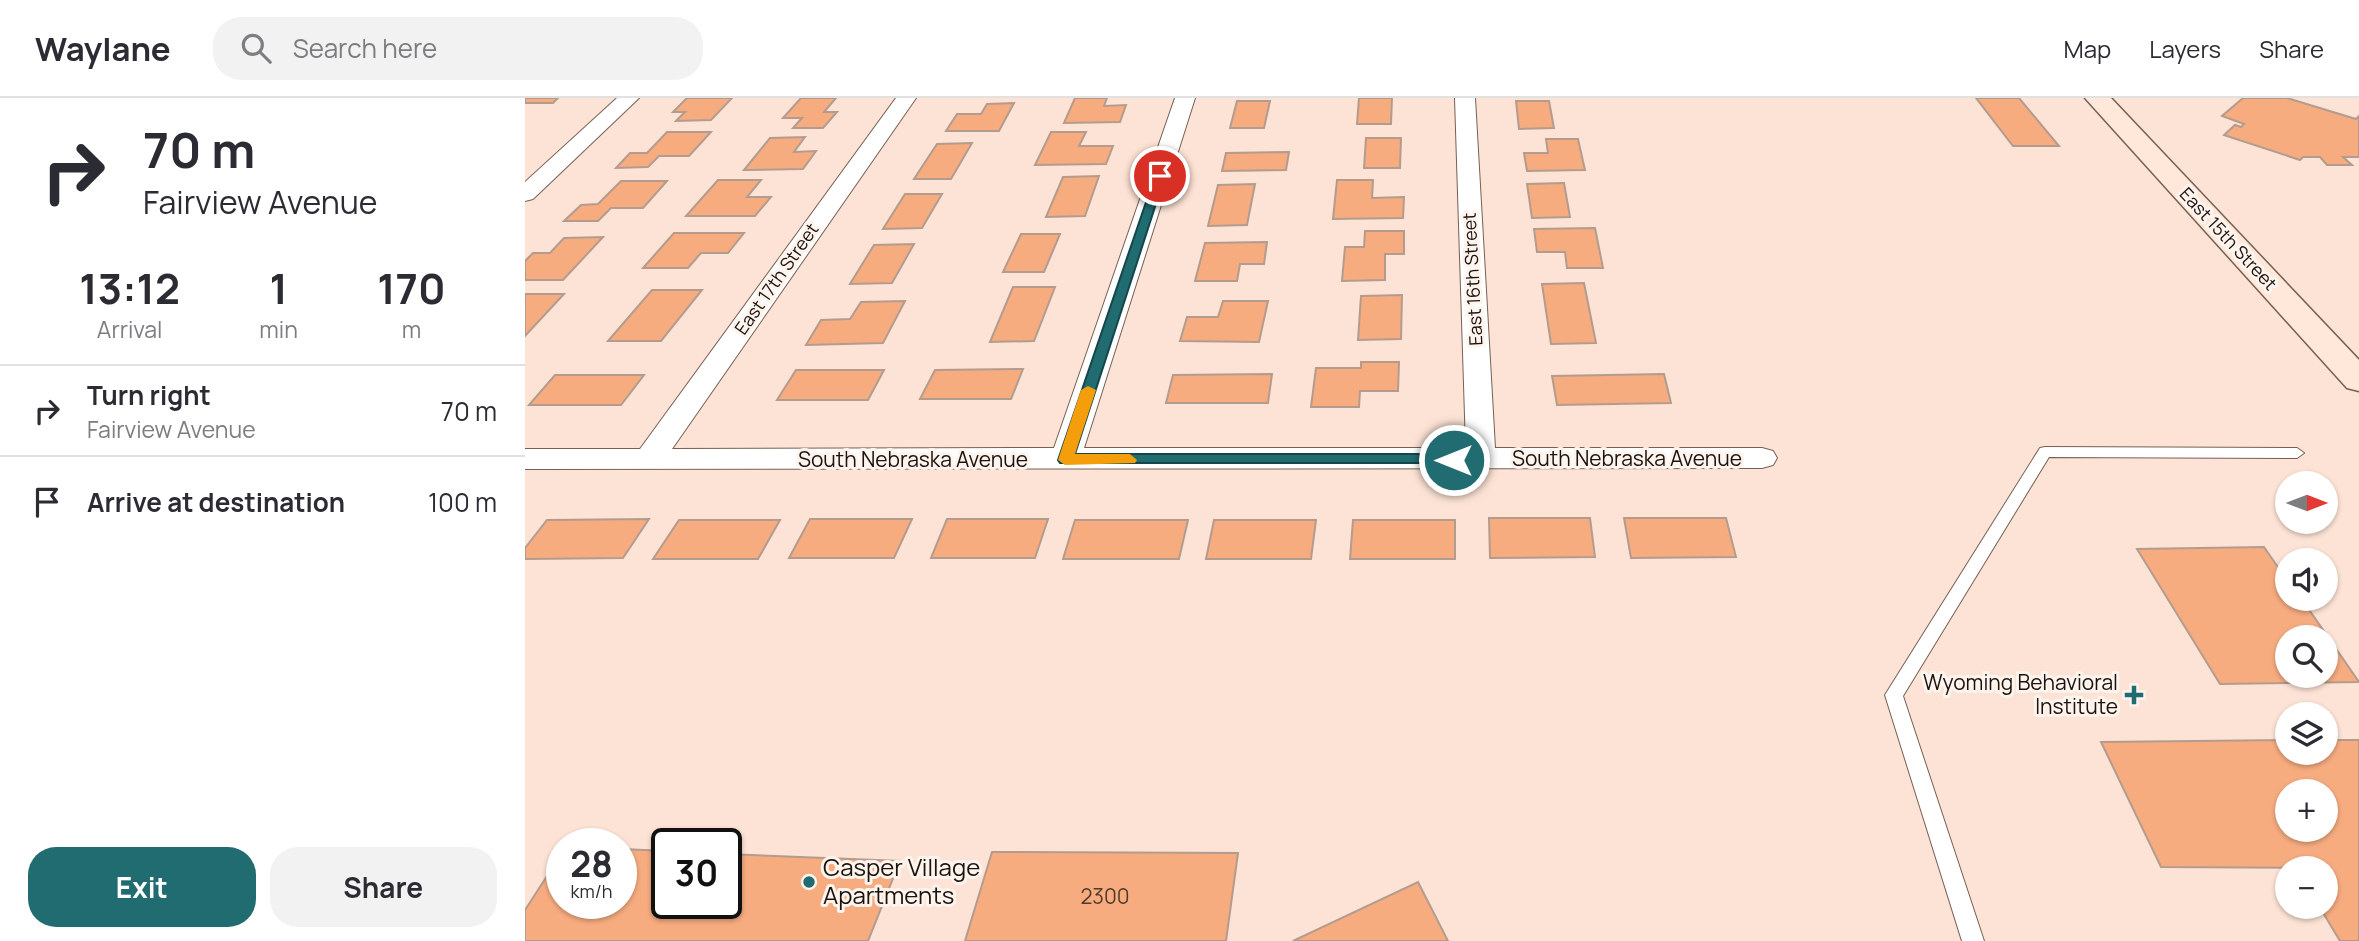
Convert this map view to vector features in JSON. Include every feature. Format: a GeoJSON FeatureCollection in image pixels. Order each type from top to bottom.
{"type":"FeatureCollection","features":[{"type":"Feature","properties":{"kind":"main road","name":"East 15th Street"},"geometry":{"type":"LineString","coordinates":[[2097,98],[2359,380]]}},
{"type":"Feature","properties":{"kind":"street"},"geometry":{"type":"LineString","coordinates":[[525,194],[629,98]]}},
{"type":"Feature","properties":{"kind":"street","name":"East 17th Street"},"geometry":{"type":"LineString","coordinates":[[648,460],[906,98]]}},
{"type":"Feature","properties":{"kind":"street"},"geometry":{"type":"LineString","coordinates":[[1065,460],[1185,98]]}},
{"type":"Feature","properties":{"kind":"street","name":"East 16th Street"},"geometry":{"type":"LineString","coordinates":[[1465,98],[1481,460]]}},
{"type":"Feature","properties":{"kind":"street","name":"South Nebraska Avenue"},"geometry":{"type":"LineString","coordinates":[[525,459],[1762,458]]}},
{"type":"Feature","properties":{"kind":"lane"},"geometry":{"type":"LineString","coordinates":[[1973,941],[1894,695],[2045,452],[2297,453]]}},
{"type":"Feature","properties":{"kind":"building"},"geometry":{"type":"Polygon","coordinates":[[[525,98],[558,98],[553,103],[525,103],[525,98]]]}},
{"type":"Feature","properties":{"kind":"building"},"geometry":{"type":"Polygon","coordinates":[[[687,98],[732,98],[711,120],[676,121],[685,112],[673,112],[687,98]]]}},
{"type":"Feature","properties":{"kind":"building"},"geometry":{"type":"Polygon","coordinates":[[[801,98],[836,98],[824,112],[837,112],[823,128],[793,128],[802,118],[783,118],[801,98]]]}},
{"type":"Feature","properties":{"kind":"building"},"geometry":{"type":"Polygon","coordinates":[[[1075,98],[1107,98],[1104,106],[1126,105],[1120,122],[1064,123],[1075,98]]]}},
{"type":"Feature","properties":{"kind":"building"},"geometry":{"type":"Polygon","coordinates":[[[1359,98],[1392,98],[1391,124],[1357,124],[1359,98]]]}},
{"type":"Feature","properties":{"kind":"building"},"geometry":{"type":"Polygon","coordinates":[[[1976,98],[2019,98],[2059,146],[2013,146],[1976,98]]]}},
{"type":"Feature","properties":{"kind":"building"},"geometry":{"type":"Polygon","coordinates":[[[2243,98],[2287,98],[2356,119],[2359,116],[2359,157],[2343,157],[2352,165],[2327,165],[2320,157],[2303,157],[2300,160],[2224,135],[2235,125],[2241,127],[2244,124],[2222,116],[2243,98]]]}},
{"type":"Feature","properties":{"kind":"building"},"geometry":{"type":"Polygon","coordinates":[[[1237,101],[1270,101],[1264,128],[1230,128],[1237,101]]]}},
{"type":"Feature","properties":{"kind":"building"},"geometry":{"type":"Polygon","coordinates":[[[1516,101],[1549,101],[1554,128],[1519,129],[1516,101]]]}},
{"type":"Feature","properties":{"kind":"building"},"geometry":{"type":"Polygon","coordinates":[[[1014,103],[999,131],[946,131],[957,114],[981,114],[987,104],[1014,103]]]}},
{"type":"Feature","properties":{"kind":"building"},"geometry":{"type":"Polygon","coordinates":[[[667,132],[711,132],[689,156],[659,156],[648,167],[616,168],[630,153],[647,153],[667,132]]]}},
{"type":"Feature","properties":{"kind":"building"},"geometry":{"type":"Polygon","coordinates":[[[1051,132],[1086,132],[1079,146],[1113,146],[1106,164],[1035,165],[1051,132]]]}},
{"type":"Feature","properties":{"kind":"building"},"geometry":{"type":"Polygon","coordinates":[[[805,137],[794,152],[816,151],[803,169],[744,170],[770,138],[805,137]]]}},
{"type":"Feature","properties":{"kind":"building"},"geometry":{"type":"Polygon","coordinates":[[[1366,138],[1401,138],[1400,168],[1364,168],[1366,138]]]}},
{"type":"Feature","properties":{"kind":"building"},"geometry":{"type":"Polygon","coordinates":[[[1546,139],[1578,139],[1585,170],[1527,171],[1524,153],[1548,153],[1546,139]]]}},
{"type":"Feature","properties":{"kind":"building"},"geometry":{"type":"Polygon","coordinates":[[[972,143],[951,179],[914,179],[937,144],[972,143]]]}},
{"type":"Feature","properties":{"kind":"building"},"geometry":{"type":"Polygon","coordinates":[[[1289,152],[1286,170],[1222,171],[1226,153],[1289,152]]]}},
{"type":"Feature","properties":{"kind":"building"},"geometry":{"type":"Polygon","coordinates":[[[1099,176],[1085,216],[1046,217],[1063,177],[1099,176]]]}},
{"type":"Feature","properties":{"kind":"building"},"geometry":{"type":"Polygon","coordinates":[[[718,180],[761,180],[747,197],[771,197],[755,216],[686,216],[718,180]]]}},
{"type":"Feature","properties":{"kind":"building"},"geometry":{"type":"Polygon","coordinates":[[[1337,180],[1373,180],[1372,198],[1404,197],[1403,218],[1333,219],[1337,180]]]}},
{"type":"Feature","properties":{"kind":"building"},"geometry":{"type":"Polygon","coordinates":[[[621,181],[667,181],[643,208],[611,208],[598,221],[564,221],[581,205],[598,204],[621,181]]]}},
{"type":"Feature","properties":{"kind":"building"},"geometry":{"type":"Polygon","coordinates":[[[1564,183],[1570,217],[1532,218],[1527,184],[1564,183]]]}},
{"type":"Feature","properties":{"kind":"building"},"geometry":{"type":"Polygon","coordinates":[[[1255,184],[1247,225],[1208,226],[1218,185],[1255,184]]]}},
{"type":"Feature","properties":{"kind":"building"},"geometry":{"type":"Polygon","coordinates":[[[905,194],[942,194],[922,228],[883,229],[905,194]]]}},
{"type":"Feature","properties":{"kind":"building"},"geometry":{"type":"Polygon","coordinates":[[[1595,228],[1603,268],[1567,268],[1565,252],[1537,252],[1534,229],[1595,228]]]}},
{"type":"Feature","properties":{"kind":"building"},"geometry":{"type":"Polygon","coordinates":[[[1365,231],[1404,231],[1404,254],[1385,254],[1385,280],[1342,281],[1345,247],[1364,247],[1365,231]]]}},
{"type":"Feature","properties":{"kind":"building"},"geometry":{"type":"Polygon","coordinates":[[[674,233],[744,233],[728,253],[701,253],[688,268],[643,268],[674,233]]]}},
{"type":"Feature","properties":{"kind":"building"},"geometry":{"type":"Polygon","coordinates":[[[1021,234],[1060,234],[1044,272],[1003,272],[1021,234]]]}},
{"type":"Feature","properties":{"kind":"building"},"geometry":{"type":"Polygon","coordinates":[[[603,237],[563,280],[525,280],[525,261],[533,253],[550,253],[564,238],[603,237]]]}},
{"type":"Feature","properties":{"kind":"building"},"geometry":{"type":"Polygon","coordinates":[[[1267,242],[1264,264],[1240,264],[1237,281],[1195,281],[1205,243],[1267,242]]]}},
{"type":"Feature","properties":{"kind":"building"},"geometry":{"type":"Polygon","coordinates":[[[914,244],[892,283],[850,284],[874,245],[914,244]]]}},
{"type":"Feature","properties":{"kind":"building"},"geometry":{"type":"Polygon","coordinates":[[[1584,283],[1596,343],[1551,344],[1542,284],[1584,283]]]}},
{"type":"Feature","properties":{"kind":"building"},"geometry":{"type":"Polygon","coordinates":[[[1013,287],[1055,287],[1034,341],[990,342],[1013,287]]]}},
{"type":"Feature","properties":{"kind":"building"},"geometry":{"type":"Polygon","coordinates":[[[652,290],[702,290],[661,341],[608,341],[652,290]]]}},
{"type":"Feature","properties":{"kind":"building"},"geometry":{"type":"Polygon","coordinates":[[[525,294],[564,294],[525,336],[525,294]]]}},
{"type":"Feature","properties":{"kind":"building"},"geometry":{"type":"Polygon","coordinates":[[[1402,295],[1401,339],[1358,340],[1361,296],[1402,295]]]}},
{"type":"Feature","properties":{"kind":"building"},"geometry":{"type":"Polygon","coordinates":[[[905,301],[883,343],[806,345],[821,320],[850,319],[861,302],[905,301]]]}},
{"type":"Feature","properties":{"kind":"building"},"geometry":{"type":"Polygon","coordinates":[[[1223,301],[1268,301],[1259,342],[1180,341],[1187,317],[1218,317],[1223,301]]]}},
{"type":"Feature","properties":{"kind":"building"},"geometry":{"type":"Polygon","coordinates":[[[1361,362],[1399,362],[1398,391],[1360,391],[1359,407],[1311,407],[1316,368],[1361,368],[1361,362]]]}},
{"type":"Feature","properties":{"kind":"building"},"geometry":{"type":"Polygon","coordinates":[[[1023,369],[1011,399],[920,399],[935,370],[1023,369]]]}},
{"type":"Feature","properties":{"kind":"building"},"geometry":{"type":"Polygon","coordinates":[[[796,370],[884,370],[868,400],[777,400],[796,370]]]}},
{"type":"Feature","properties":{"kind":"building"},"geometry":{"type":"Polygon","coordinates":[[[1272,374],[1268,403],[1166,403],[1173,375],[1272,374]]]}},
{"type":"Feature","properties":{"kind":"building"},"geometry":{"type":"Polygon","coordinates":[[[1664,374],[1671,403],[1557,405],[1552,376],[1664,374]]]}},
{"type":"Feature","properties":{"kind":"building"},"geometry":{"type":"Polygon","coordinates":[[[555,375],[644,375],[621,405],[529,405],[555,375]]]}},
{"type":"Feature","properties":{"kind":"building"},"geometry":{"type":"Polygon","coordinates":[[[1489,518],[1590,518],[1595,557],[1490,558],[1489,518]]]}},
{"type":"Feature","properties":{"kind":"building"},"geometry":{"type":"Polygon","coordinates":[[[1624,518],[1726,518],[1736,557],[1631,558],[1624,518]]]}},
{"type":"Feature","properties":{"kind":"building"},"geometry":{"type":"Polygon","coordinates":[[[649,519],[623,558],[525,559],[525,548],[547,520],[649,519]]]}},
{"type":"Feature","properties":{"kind":"building"},"geometry":{"type":"Polygon","coordinates":[[[810,519],[912,519],[894,558],[789,558],[810,519]]]}},
{"type":"Feature","properties":{"kind":"building"},"geometry":{"type":"Polygon","coordinates":[[[947,519],[1048,519],[1035,558],[931,558],[947,519]]]}},
{"type":"Feature","properties":{"kind":"building"},"geometry":{"type":"Polygon","coordinates":[[[679,520],[780,520],[758,559],[653,559],[679,520]]]}},
{"type":"Feature","properties":{"kind":"building"},"geometry":{"type":"Polygon","coordinates":[[[1075,520],[1188,520],[1179,559],[1063,559],[1075,520]]]}},
{"type":"Feature","properties":{"kind":"building"},"geometry":{"type":"Polygon","coordinates":[[[1214,520],[1316,520],[1311,559],[1206,559],[1214,520]]]}},
{"type":"Feature","properties":{"kind":"building"},"geometry":{"type":"Polygon","coordinates":[[[1353,520],[1455,520],[1455,559],[1350,559],[1353,520]]]}},
{"type":"Feature","properties":{"kind":"building"},"geometry":{"type":"Polygon","coordinates":[[[2264,547],[2275,563],[2275,611],[2310,611],[2320,625],[2275,625],[2275,683],[2220,684],[2137,549],[2264,547]]]}},
{"type":"Feature","properties":{"kind":"building"},"geometry":{"type":"Polygon","coordinates":[[[2338,652],[2359,682],[2338,682],[2338,652]]]}},
{"type":"Feature","properties":{"kind":"building"},"geometry":{"type":"Polygon","coordinates":[[[2275,740],[2275,765],[2338,765],[2338,740],[2359,740],[2359,941],[2340,941],[2327,919],[2338,919],[2338,856],[2275,856],[2275,868],[2161,867],[2101,742],[2275,740]]]}},
{"type":"Feature","properties":{"kind":"building","name":"Casper Village Apartments"},"geometry":{"type":"Polygon","coordinates":[[[637,850],[651,850],[651,919],[742,919],[742,855],[900,861],[868,941],[525,941],[525,910],[546,878],[546,919],[637,919],[637,850]]]}},
{"type":"Feature","properties":{"kind":"building","name":"Casper Village Apartments"},"geometry":{"type":"Polygon","coordinates":[[[992,852],[1238,853],[1226,941],[965,941],[992,852]]]}},
{"type":"Feature","properties":{"kind":"building"},"geometry":{"type":"Polygon","coordinates":[[[1418,882],[1448,941],[1293,941],[1418,882]]]}},
{"type":"Feature","properties":{"kind":"slow traffic"},"geometry":{"type":"LineString","coordinates":[[1088,390],[1065,460],[1130,460]]}},
{"type":"Feature","properties":{"kind":"place","name":"Wyoming Behavioral Institute"},"geometry":{"type":"Point","coordinates":[2134,695]}},
{"type":"Feature","properties":{"kind":"place","name":"Casper Village Apartments"},"geometry":{"type":"Point","coordinates":[809,882]}},
{"type":"Feature","properties":{"kind":"route"},"geometry":{"type":"LineString","coordinates":[[1160,176],[1065,460],[1454,460]]}}]}
